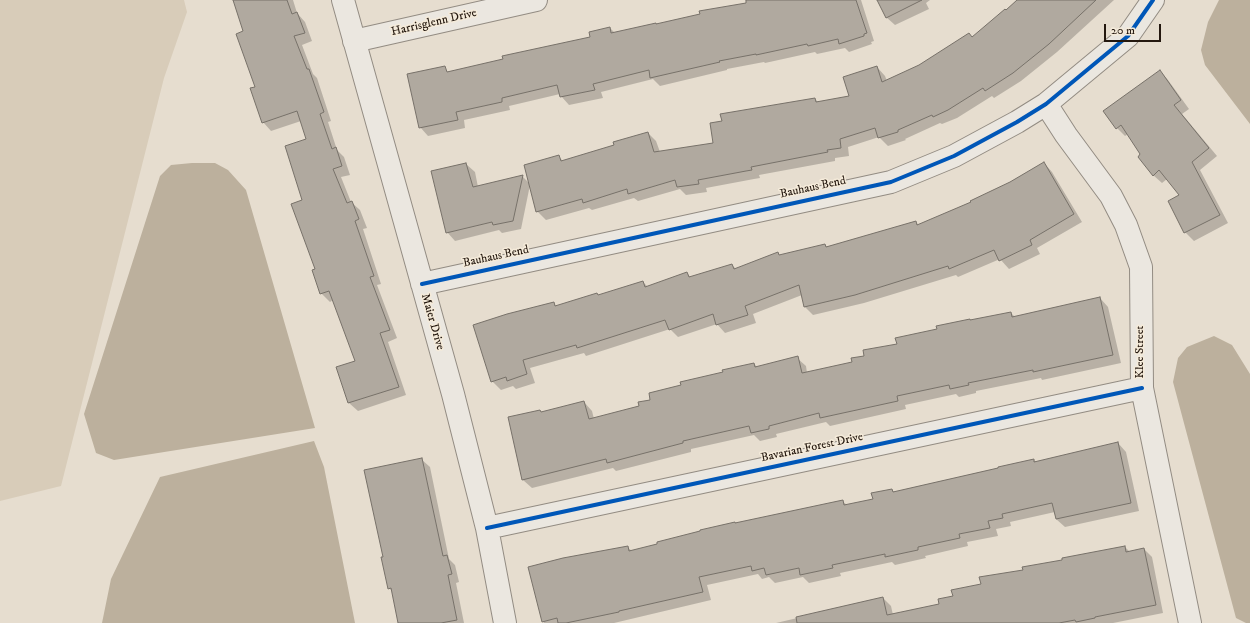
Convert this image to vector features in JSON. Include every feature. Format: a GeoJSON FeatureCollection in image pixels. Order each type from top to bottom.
{"type":"FeatureCollection","features":[{"type":"Feature","properties":{"kind":"street","name":"Maier Drive"},"geometry":{"type":"LineString","coordinates":[[343,0],[453,394],[487,528],[506,623]]}},
{"type":"Feature","properties":{"kind":"street","name":"Harrisglenn Drive"},"geometry":{"type":"LineString","coordinates":[[354,41],[536,0]]}},
{"type":"Feature","properties":{"kind":"street","name":"Bauhaus Bend"},"geometry":{"type":"LineString","coordinates":[[422,284],[892,182],[954,156],[1017,122],[1046,104],[1128,36],[1153,0]]}},
{"type":"Feature","properties":{"kind":"street","name":"Klee Street"},"geometry":{"type":"LineString","coordinates":[[1046,104],[1066,135],[1111,196],[1126,225],[1141,266],[1142,388],[1190,623]]}},
{"type":"Feature","properties":{"kind":"street","name":"Bavarian Forest Drive"},"geometry":{"type":"LineString","coordinates":[[487,528],[1142,388]]}},
{"type":"Feature","properties":{"kind":"shaded area"},"geometry":{"type":"Polygon","coordinates":[[[0,0],[184,0],[187,12],[164,78],[61,486],[0,501],[0,0]]]}},
{"type":"Feature","properties":{"kind":"shaded area"},"geometry":{"type":"Polygon","coordinates":[[[1219,0],[1250,0],[1250,124],[1205,65],[1201,50],[1208,22],[1219,0]]]}},
{"type":"Feature","properties":{"kind":"shaded area"},"geometry":{"type":"Polygon","coordinates":[[[215,163],[228,170],[246,190],[315,428],[114,460],[96,453],[84,414],[160,176],[171,165],[215,163]]]}},
{"type":"Feature","properties":{"kind":"shaded area"},"geometry":{"type":"Polygon","coordinates":[[[1214,336],[1232,345],[1250,374],[1250,623],[1246,623],[1236,618],[1173,382],[1178,358],[1187,347],[1214,336]]]}},
{"type":"Feature","properties":{"kind":"shaded area"},"geometry":{"type":"Polygon","coordinates":[[[314,441],[324,467],[355,623],[102,623],[111,579],[160,477],[314,441]]]}},
{"type":"Feature","properties":{"kind":"building"},"geometry":{"type":"Polygon","coordinates":[[[233,0],[287,0],[292,14],[297,12],[305,33],[294,36],[307,69],[309,69],[324,112],[320,114],[332,149],[336,147],[342,166],[333,169],[347,203],[352,201],[359,219],[355,221],[374,276],[370,277],[390,330],[380,333],[399,387],[348,403],[336,367],[355,361],[329,291],[320,294],[312,270],[315,269],[291,204],[302,200],[285,146],[306,139],[297,111],[262,123],[250,88],[255,87],[236,34],[243,31],[233,0]]]}},
{"type":"Feature","properties":{"kind":"building"},"geometry":{"type":"Polygon","coordinates":[[[746,0],[856,0],[867,33],[864,34],[864,36],[839,44],[838,39],[808,46],[807,44],[719,61],[720,62],[650,78],[649,70],[593,84],[595,90],[560,97],[557,85],[502,98],[502,102],[456,112],[458,120],[419,128],[407,74],[445,66],[447,72],[503,59],[502,56],[590,37],[589,32],[610,27],[611,33],[656,24],[700,14],[699,11],[746,3],[746,0]]]}},
{"type":"Feature","properties":{"kind":"building"},"geometry":{"type":"Polygon","coordinates":[[[877,0],[922,0],[886,18],[877,0]]]}},
{"type":"Feature","properties":{"kind":"building"},"geometry":{"type":"Polygon","coordinates":[[[1017,0],[1096,0],[1049,44],[1013,73],[985,91],[983,88],[948,110],[933,117],[932,115],[898,130],[898,132],[878,138],[875,128],[840,139],[841,148],[827,150],[828,152],[751,167],[752,170],[698,180],[699,184],[677,187],[675,180],[628,194],[627,189],[583,203],[582,199],[536,212],[524,165],[559,155],[561,161],[614,145],[613,142],[648,132],[654,152],[713,143],[710,123],[722,121],[720,114],[815,98],[816,102],[849,96],[843,77],[877,66],[882,82],[919,65],[969,33],[972,37],[1017,0]]]}},
{"type":"Feature","properties":{"kind":"building"},"geometry":{"type":"Polygon","coordinates":[[[1160,70],[1181,100],[1174,105],[1209,148],[1192,162],[1220,215],[1184,233],[1168,201],[1179,195],[1159,170],[1153,176],[1138,157],[1140,154],[1121,125],[1116,129],[1103,111],[1160,70]]]}},
{"type":"Feature","properties":{"kind":"building"},"geometry":{"type":"Polygon","coordinates":[[[1044,162],[1074,214],[1030,240],[1032,245],[999,261],[994,250],[949,269],[948,266],[855,295],[804,307],[799,285],[745,306],[748,315],[716,325],[713,314],[669,330],[665,320],[577,348],[576,345],[523,360],[527,374],[507,381],[506,377],[491,382],[473,325],[507,314],[554,302],[555,306],[597,293],[598,295],[643,281],[645,287],[687,272],[689,277],[732,264],[734,269],[778,252],[779,255],[825,244],[826,247],[916,221],[917,225],[971,202],[970,201],[1010,182],[1044,162]]]}},
{"type":"Feature","properties":{"kind":"building"},"geometry":{"type":"Polygon","coordinates":[[[466,163],[473,187],[523,175],[513,221],[493,225],[492,222],[446,233],[431,171],[466,163]]]}},
{"type":"Feature","properties":{"kind":"building"},"geometry":{"type":"Polygon","coordinates":[[[1100,297],[1113,355],[1033,372],[1033,370],[968,383],[969,385],[950,389],[949,385],[897,396],[898,401],[820,418],[819,413],[769,426],[769,429],[751,433],[749,426],[683,441],[683,443],[607,463],[606,459],[522,480],[508,417],[540,410],[541,412],[584,401],[589,419],[639,406],[638,402],[650,400],[649,393],[681,385],[680,382],[723,372],[722,370],[754,363],[755,367],[798,356],[802,373],[852,362],[851,358],[864,356],[863,350],[897,344],[895,338],[937,329],[936,326],[1011,312],[1012,317],[1100,297]]]}},
{"type":"Feature","properties":{"kind":"building"},"geometry":{"type":"Polygon","coordinates":[[[1118,442],[1131,503],[1056,519],[1052,503],[1002,514],[1003,518],[988,521],[990,528],[959,534],[960,538],[918,547],[918,550],[885,557],[885,554],[832,565],[833,568],[800,575],[799,568],[766,575],[764,568],[752,571],[751,566],[699,577],[703,592],[566,623],[558,623],[557,618],[542,622],[528,567],[563,558],[628,546],[629,551],[657,544],[657,542],[700,530],[735,522],[843,500],[844,505],[873,499],[871,493],[892,489],[893,492],[1034,459],[1034,462],[1118,442]]]}},
{"type":"Feature","properties":{"kind":"building"},"geometry":{"type":"Polygon","coordinates":[[[422,458],[443,556],[447,555],[452,574],[448,575],[457,620],[441,623],[398,623],[391,588],[388,589],[381,557],[383,557],[364,470],[422,458]]]}},
{"type":"Feature","properties":{"kind":"building"},"geometry":{"type":"Polygon","coordinates":[[[1125,546],[1126,552],[1144,548],[1156,605],[1076,622],[1075,620],[1059,623],[797,623],[796,617],[883,597],[887,615],[939,604],[938,599],[953,596],[951,590],[981,584],[979,577],[1023,570],[1022,567],[1125,546]]]}},
{"type":"Feature","properties":{"kind":"cycle path"},"geometry":{"type":"LineString","coordinates":[[422,284],[891,182],[954,156],[1017,122],[1046,104],[1128,36],[1153,0]]}},
{"type":"Feature","properties":{"kind":"cycle path"},"geometry":{"type":"LineString","coordinates":[[487,528],[1142,388]]}}]}
